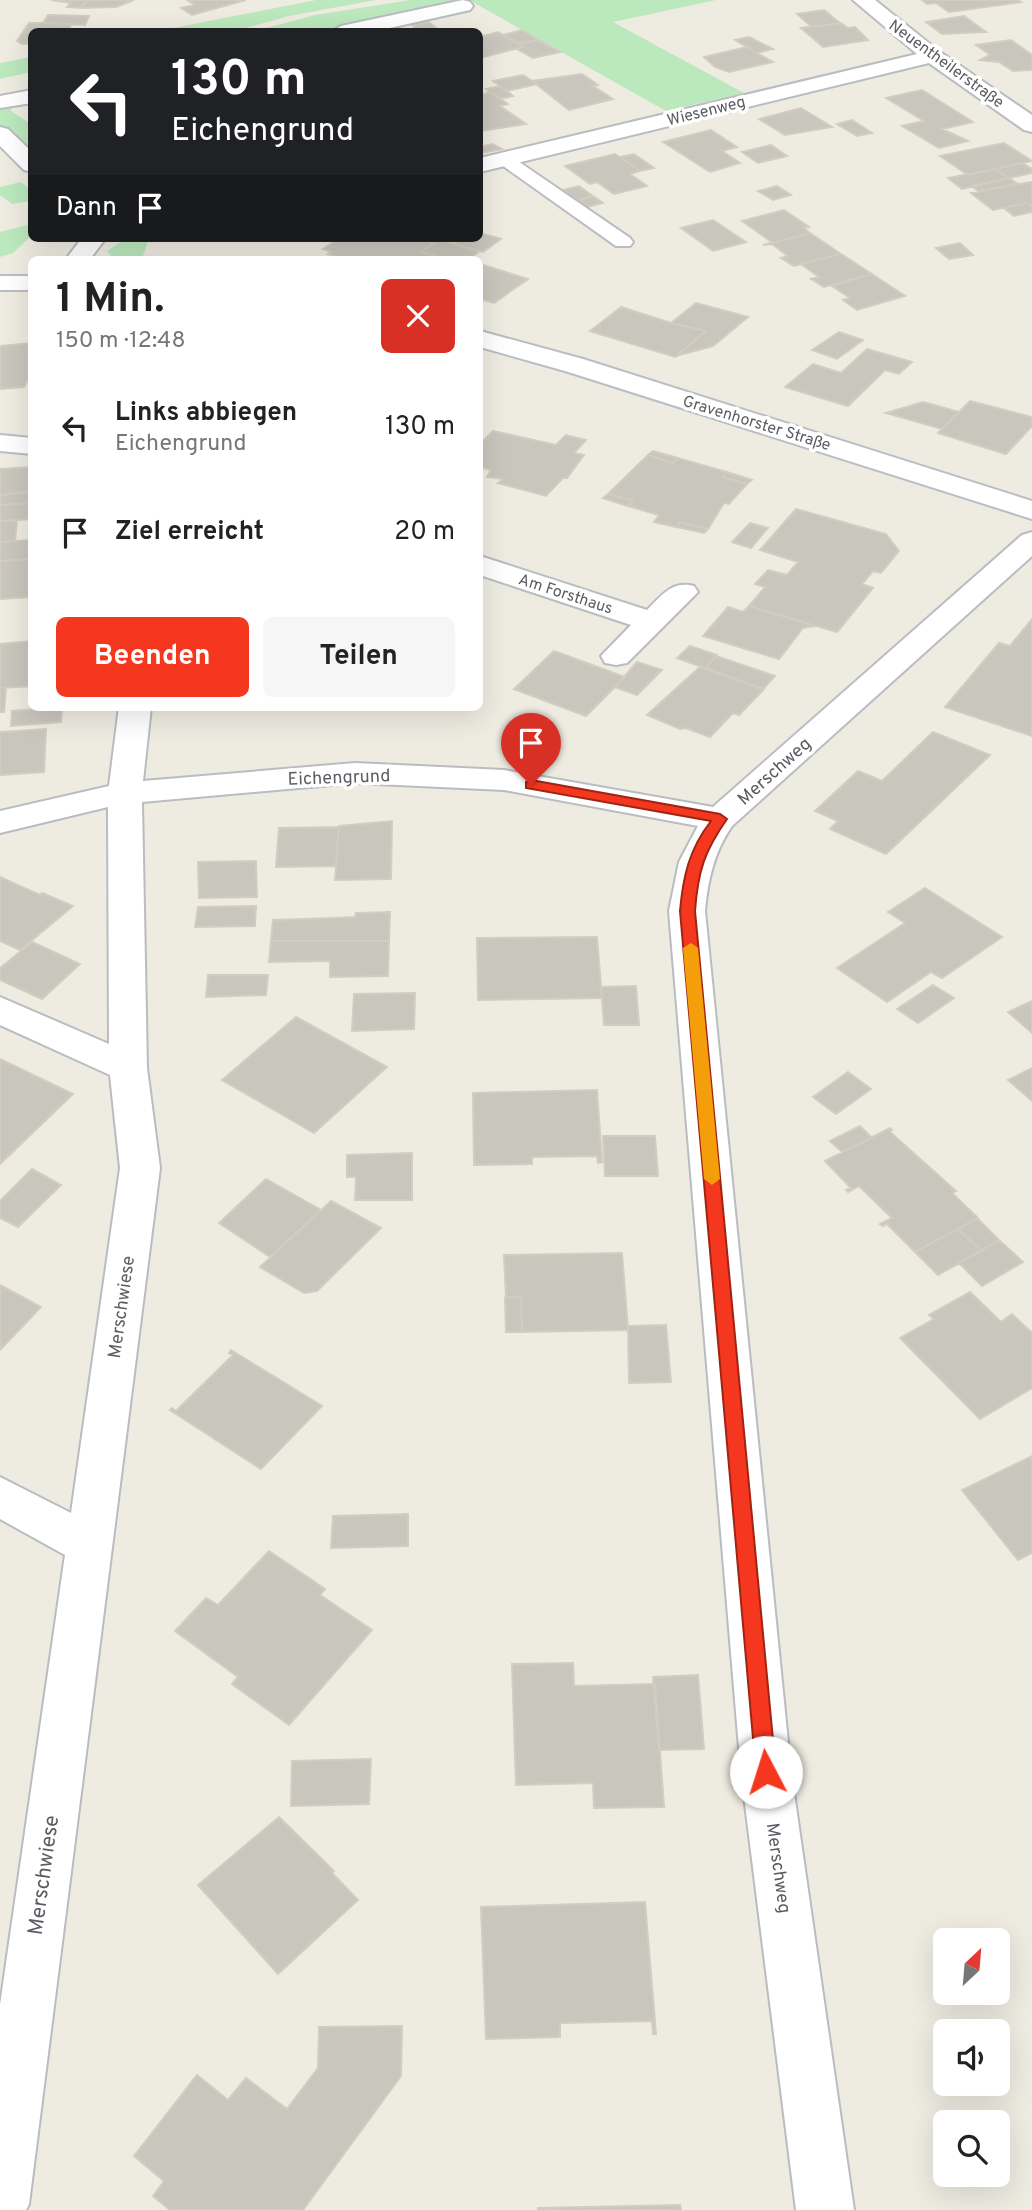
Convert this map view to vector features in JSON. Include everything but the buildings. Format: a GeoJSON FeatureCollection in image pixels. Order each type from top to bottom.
{"type":"FeatureCollection","features":[{"type":"Feature","properties":{"kind":"street","name":"Neuentheilerstraße"},"geometry":{"type":"LineString","coordinates":[[863,0],[933,56],[1032,125]]}},
{"type":"Feature","properties":{"kind":"street"},"geometry":{"type":"LineString","coordinates":[[360,28],[463,6]]}},
{"type":"Feature","properties":{"kind":"street","name":"Wiesenweg"},"geometry":{"type":"LineString","coordinates":[[483,164],[933,56]]}},
{"type":"Feature","properties":{"kind":"street"},"geometry":{"type":"LineString","coordinates":[[0,102],[28,97]]}},
{"type":"Feature","properties":{"kind":"street"},"geometry":{"type":"LineString","coordinates":[[0,134],[28,161]]}},
{"type":"Feature","properties":{"kind":"street"},"geometry":{"type":"LineString","coordinates":[[80,256],[91,242]]}},
{"type":"Feature","properties":{"kind":"street"},"geometry":{"type":"LineString","coordinates":[[0,283],[28,283]]}},
{"type":"Feature","properties":{"kind":"street","name":"Gravenhorster Straße"},"geometry":{"type":"LineString","coordinates":[[483,340],[599,373],[1032,510]]}},
{"type":"Feature","properties":{"kind":"street"},"geometry":{"type":"LineString","coordinates":[[0,443],[28,446]]}},
{"type":"Feature","properties":{"kind":"street","name":"Merschweg"},"geometry":{"type":"LineString","coordinates":[[825,2210],[766,1772],[687,911],[690,876],[704,839],[720,819],[1032,541]]}},
{"type":"Feature","properties":{"kind":"street","name":"Am Forsthaus"},"geometry":{"type":"LineString","coordinates":[[483,566],[652,622]]}},
{"type":"Feature","properties":{"kind":"street"},"geometry":{"type":"LineString","coordinates":[[616,656],[683,592]]}},
{"type":"Feature","properties":{"kind":"street"},"geometry":{"type":"LineString","coordinates":[[125,793],[135,711]]}},
{"type":"Feature","properties":{"kind":"street","name":"Eichengrund"},"geometry":{"type":"LineString","coordinates":[[0,822],[125,793],[369,773],[504,780],[720,819]]}},
{"type":"Feature","properties":{"kind":"street","name":"Merschwiese"},"geometry":{"type":"LineString","coordinates":[[0,2204],[140,1168],[128,1068],[125,793]]}},
{"type":"Feature","properties":{"kind":"street"},"geometry":{"type":"LineString","coordinates":[[0,1010],[128,1068]]}},
{"type":"Feature","properties":{"kind":"street"},"geometry":{"type":"LineString","coordinates":[[0,1496],[89,1546]]}},
{"type":"Feature","properties":{"kind":"lane"},"geometry":{"type":"LineString","coordinates":[[506,159],[623,242]]}},
{"type":"Feature","properties":{"kind":"green space"},"geometry":{"type":"Polygon","coordinates":[[[316,0],[376,0],[289,16],[246,28],[173,28],[316,0]]]}},
{"type":"Feature","properties":{"kind":"green space"},"geometry":{"type":"Polygon","coordinates":[[[411,0],[461,0],[448,3],[442,8],[342,28],[266,28],[315,15],[411,0]]]}},
{"type":"Feature","properties":{"kind":"green space"},"geometry":{"type":"Polygon","coordinates":[[[469,0],[716,0],[613,22],[744,93],[666,111],[469,0]]]}},
{"type":"Feature","properties":{"kind":"green space"},"geometry":{"type":"Polygon","coordinates":[[[28,58],[28,73],[0,79],[0,63],[28,58]]]}},
{"type":"Feature","properties":{"kind":"green space"},"geometry":{"type":"Polygon","coordinates":[[[0,105],[11,107],[11,111],[28,122],[28,152],[0,127],[0,105]]]}},
{"type":"Feature","properties":{"kind":"green space"},"geometry":{"type":"Polygon","coordinates":[[[21,182],[28,188],[28,201],[12,204],[0,195],[0,187],[21,182]]]}},
{"type":"Feature","properties":{"kind":"green space"},"geometry":{"type":"Polygon","coordinates":[[[28,225],[28,239],[13,253],[0,257],[0,232],[28,225]]]}},
{"type":"Feature","properties":{"kind":"green space"},"geometry":{"type":"Polygon","coordinates":[[[120,242],[148,242],[143,256],[111,256],[107,251],[120,242]]]}},
{"type":"Feature","properties":{"kind":"slow traffic"},"geometry":{"type":"LineString","coordinates":[[691,948],[712,1179]]}},
{"type":"Feature","properties":{"kind":"route"},"geometry":{"type":"LineString","coordinates":[[531,785],[720,819],[704,839],[690,876],[687,911],[766,1772]]}}]}
